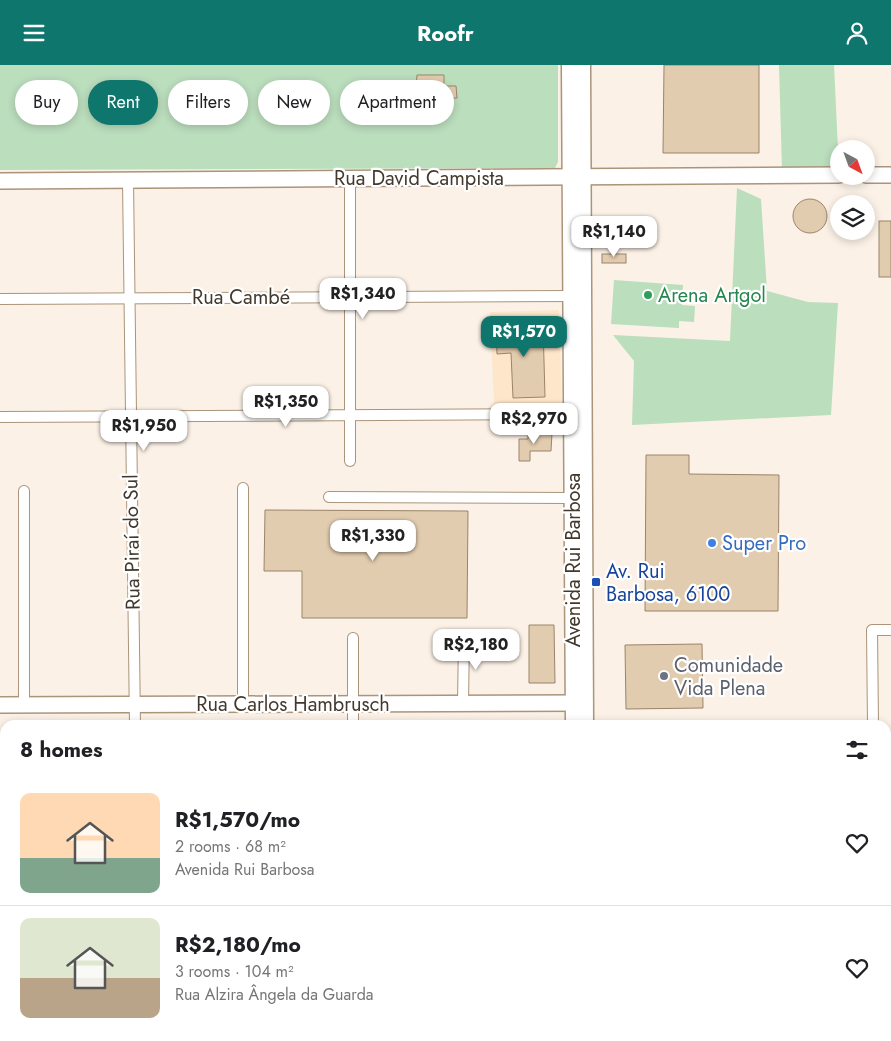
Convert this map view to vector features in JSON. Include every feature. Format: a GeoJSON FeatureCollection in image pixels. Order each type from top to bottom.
{"type":"FeatureCollection","features":[{"type":"Feature","properties":{"kind":"main road","name":"Avenida Rui Barbosa"},"geometry":{"type":"LineString","coordinates":[[570,65],[577,177],[579,703],[575,720]]}},
{"type":"Feature","properties":{"kind":"main road","name":"Avenida Rui Barbosa"},"geometry":{"type":"LineString","coordinates":[[582,65],[571,296],[572,498],[579,703],[584,720]]}},
{"type":"Feature","properties":{"kind":"street","name":"Rua David Campista"},"geometry":{"type":"LineString","coordinates":[[0,181],[830,175]]}},
{"type":"Feature","properties":{"kind":"street"},"geometry":{"type":"LineString","coordinates":[[875,175],[891,175]]}},
{"type":"Feature","properties":{"kind":"street"},"geometry":{"type":"LineString","coordinates":[[350,178],[350,461]]}},
{"type":"Feature","properties":{"kind":"street","name":"Rua Piraí do Sul"},"geometry":{"type":"LineString","coordinates":[[128,180],[135,720]]}},
{"type":"Feature","properties":{"kind":"street","name":"Rua Cambé"},"geometry":{"type":"LineString","coordinates":[[0,299],[571,296]]}},
{"type":"Feature","properties":{"kind":"street"},"geometry":{"type":"LineString","coordinates":[[0,417],[572,414]]}},
{"type":"Feature","properties":{"kind":"street"},"geometry":{"type":"LineString","coordinates":[[243,488],[243,704]]}},
{"type":"Feature","properties":{"kind":"street"},"geometry":{"type":"LineString","coordinates":[[24,491],[24,705]]}},
{"type":"Feature","properties":{"kind":"street"},"geometry":{"type":"LineString","coordinates":[[330,497],[572,498]]}},
{"type":"Feature","properties":{"kind":"street"},"geometry":{"type":"LineString","coordinates":[[873,720],[872,630],[891,630]]}},
{"type":"Feature","properties":{"kind":"street"},"geometry":{"type":"LineString","coordinates":[[353,638],[354,720]]}},
{"type":"Feature","properties":{"kind":"street"},"geometry":{"type":"LineString","coordinates":[[463,703],[464,638]]}},
{"type":"Feature","properties":{"kind":"street","name":"Rua Carlos Hambrusch"},"geometry":{"type":"LineString","coordinates":[[0,705],[579,703]]}},
{"type":"Feature","properties":{"kind":"shaded area"},"geometry":{"type":"Polygon","coordinates":[[[559,310],[562,403],[494,406],[490,312],[559,310]]]}},
{"type":"Feature","properties":{"kind":"green space"},"geometry":{"type":"Polygon","coordinates":[[[0,65],[558,65],[558,162],[555,168],[0,170],[0,65]]]}},
{"type":"Feature","properties":{"kind":"green space"},"geometry":{"type":"Polygon","coordinates":[[[779,65],[834,65],[838,140],[830,140],[830,171],[782,170],[779,65]]]}},
{"type":"Feature","properties":{"kind":"green space"},"geometry":{"type":"Polygon","coordinates":[[[737,188],[761,199],[767,291],[808,302],[838,303],[831,415],[632,425],[634,361],[613,335],[730,341],[737,188]]]}},
{"type":"Feature","properties":{"kind":"green space","name":"Arena Artgol"},"geometry":{"type":"Polygon","coordinates":[[[614,280],[683,285],[682,305],[695,306],[694,322],[679,321],[679,328],[611,324],[614,280]]]}},
{"type":"Feature","properties":{"kind":"building"},"geometry":{"type":"Polygon","coordinates":[[[664,65],[759,65],[759,153],[663,153],[664,65]]]}},
{"type":"Feature","properties":{"kind":"building"},"geometry":{"type":"Polygon","coordinates":[[[417,75],[444,75],[444,80],[417,80],[417,75]]]}},
{"type":"Feature","properties":{"kind":"building"},"geometry":{"type":"Polygon","coordinates":[[[454,86],[456,86],[457,98],[454,98],[454,86]]]}},
{"type":"Feature","properties":{"kind":"building"},"geometry":{"type":"Polygon","coordinates":[[[810,199],[817,200],[822,204],[826,209],[826,223],[822,228],[817,232],[810,233],[803,232],[798,228],[794,223],[793,216],[794,209],[798,204],[803,200],[810,199]]]}},
{"type":"Feature","properties":{"kind":"building"},"geometry":{"type":"Polygon","coordinates":[[[879,221],[891,221],[891,277],[879,277],[879,221]]]}},
{"type":"Feature","properties":{"kind":"building"},"geometry":{"type":"Polygon","coordinates":[[[602,254],[626,254],[626,263],[602,263],[602,254]]]}},
{"type":"Feature","properties":{"kind":"building"},"geometry":{"type":"Polygon","coordinates":[[[543,325],[545,397],[513,398],[511,353],[497,354],[496,326],[543,325]]]}},
{"type":"Feature","properties":{"kind":"building"},"geometry":{"type":"Polygon","coordinates":[[[528,433],[552,433],[551,451],[530,451],[530,461],[519,461],[519,439],[528,439],[528,433]]]}},
{"type":"Feature","properties":{"kind":"building","name":"Super Pro"},"geometry":{"type":"Polygon","coordinates":[[[646,455],[689,455],[689,474],[779,475],[778,611],[645,611],[646,455]]]}},
{"type":"Feature","properties":{"kind":"building"},"geometry":{"type":"Polygon","coordinates":[[[265,510],[468,511],[467,618],[302,618],[302,571],[264,571],[265,510]]]}},
{"type":"Feature","properties":{"kind":"building"},"geometry":{"type":"Polygon","coordinates":[[[529,625],[554,625],[555,683],[529,683],[529,625]]]}},
{"type":"Feature","properties":{"kind":"building","name":"Comunidade Vida Plena"},"geometry":{"type":"Polygon","coordinates":[[[702,644],[703,708],[626,709],[625,645],[702,644]]]}},
{"type":"Feature","properties":{"kind":"place","name":"Arena Artgol"},"geometry":{"type":"Point","coordinates":[648,295]}},
{"type":"Feature","properties":{"kind":"place","name":"Super Pro"},"geometry":{"type":"Point","coordinates":[712,543]}},
{"type":"Feature","properties":{"kind":"place","name":"Av. Rui Barbosa, 6100"},"geometry":{"type":"Point","coordinates":[596,582]}},
{"type":"Feature","properties":{"kind":"place","name":"Comunidade Vida Plena"},"geometry":{"type":"Point","coordinates":[664,676]}}]}
